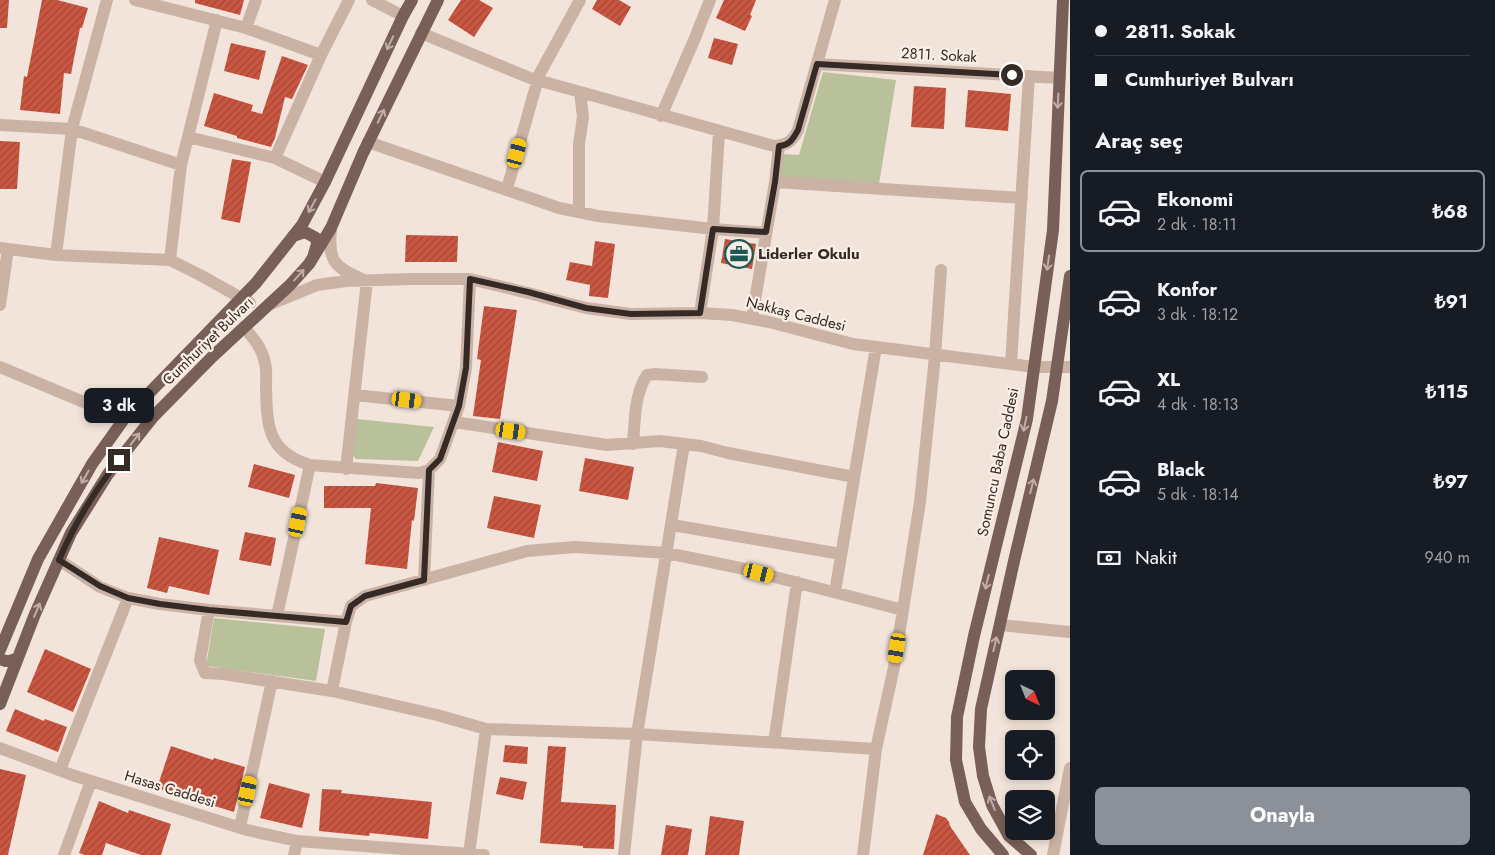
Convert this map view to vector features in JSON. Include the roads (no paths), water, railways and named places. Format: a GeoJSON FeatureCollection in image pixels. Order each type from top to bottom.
{"type":"FeatureCollection","features":[{"type":"Feature","properties":{"kind":"main road","name":"Cumhuriyet Bulvarı"},"geometry":{"type":"LineString","coordinates":[[0,650],[4,632],[38,560],[92,464],[124,419],[246,300],[256,283],[302,225],[325,182],[412,0]]}},
{"type":"Feature","properties":{"kind":"main road","name":"Cumhuriyet Bulvarı"},"geometry":{"type":"LineString","coordinates":[[0,704],[71,533],[108,474],[153,417],[212,357],[290,285],[313,256],[331,228],[368,142],[438,0]]}},
{"type":"Feature","properties":{"kind":"main road","name":"Somuncu Baba Caddesi"},"geometry":{"type":"LineString","coordinates":[[1003,855],[981,829],[965,802],[956,760],[957,717],[974,636],[1027,419],[1053,230],[1063,0]]}},
{"type":"Feature","properties":{"kind":"main road"},"geometry":{"type":"LineString","coordinates":[[293,236],[305,232],[316,238],[317,244],[313,256]]}},
{"type":"Feature","properties":{"kind":"main road"},"geometry":{"type":"LineString","coordinates":[[1031,855],[1010,836],[992,805],[983,776],[979,747],[981,709],[1052,401],[1070,276]]}},
{"type":"Feature","properties":{"kind":"main road"},"geometry":{"type":"LineString","coordinates":[[246,300],[257,308],[267,306]]}},
{"type":"Feature","properties":{"kind":"main road"},"geometry":{"type":"LineString","coordinates":[[4,632],[15,629],[19,630],[25,640]]}},
{"type":"Feature","properties":{"kind":"main road"},"geometry":{"type":"LineString","coordinates":[[0,658],[8,661],[18,658]]}},
{"type":"Feature","properties":{"kind":"street"},"geometry":{"type":"LineString","coordinates":[[56,255],[72,129],[107,0]]}},
{"type":"Feature","properties":{"kind":"street"},"geometry":{"type":"LineString","coordinates":[[135,0],[246,28],[321,55]]}},
{"type":"Feature","properties":{"kind":"street"},"geometry":{"type":"LineString","coordinates":[[246,28],[256,0]]}},
{"type":"Feature","properties":{"kind":"street"},"geometry":{"type":"LineString","coordinates":[[275,158],[321,55],[349,0]]}},
{"type":"Feature","properties":{"kind":"street"},"geometry":{"type":"LineString","coordinates":[[372,0],[403,16]]}},
{"type":"Feature","properties":{"kind":"street"},"geometry":{"type":"LineString","coordinates":[[507,189],[537,80],[580,0]]}},
{"type":"Feature","properties":{"kind":"street"},"geometry":{"type":"LineString","coordinates":[[661,116],[710,0]]}},
{"type":"Feature","properties":{"kind":"street"},"geometry":{"type":"LineString","coordinates":[[421,33],[537,80],[718,132],[779,146],[793,140],[798,130],[835,0]]}},
{"type":"Feature","properties":{"kind":"street"},"geometry":{"type":"LineString","coordinates":[[170,260],[181,165],[217,20]]}},
{"type":"Feature","properties":{"kind":"street","name":"2811. Sokak"},"geometry":{"type":"LineString","coordinates":[[817,64],[1060,78]]}},
{"type":"Feature","properties":{"kind":"street"},"geometry":{"type":"LineString","coordinates":[[1011,364],[1029,76]]}},
{"type":"Feature","properties":{"kind":"street"},"geometry":{"type":"LineString","coordinates":[[579,212],[579,144],[583,117],[580,92]]}},
{"type":"Feature","properties":{"kind":"street"},"geometry":{"type":"LineString","coordinates":[[0,125],[72,129],[181,165]]}},
{"type":"Feature","properties":{"kind":"street"},"geometry":{"type":"LineString","coordinates":[[700,313],[713,229],[718,132]]}},
{"type":"Feature","properties":{"kind":"street"},"geometry":{"type":"LineString","coordinates":[[188,137],[275,158],[325,182]]}},
{"type":"Feature","properties":{"kind":"street"},"geometry":{"type":"LineString","coordinates":[[368,142],[559,208],[598,216],[713,229],[766,232]]}},
{"type":"Feature","properties":{"kind":"street"},"geometry":{"type":"LineString","coordinates":[[752,318],[775,182],[779,146]]}},
{"type":"Feature","properties":{"kind":"street"},"geometry":{"type":"LineString","coordinates":[[775,182],[1022,198]]}},
{"type":"Feature","properties":{"kind":"street"},"geometry":{"type":"LineString","coordinates":[[331,228],[329,247],[335,262],[343,271],[367,281],[346,468]]}},
{"type":"Feature","properties":{"kind":"street"},"geometry":{"type":"LineString","coordinates":[[0,305],[4,248],[56,255],[170,260],[246,300]]}},
{"type":"Feature","properties":{"kind":"street"},"geometry":{"type":"LineString","coordinates":[[863,855],[876,749],[894,667],[920,502],[935,356],[941,270]]}},
{"type":"Feature","properties":{"kind":"street","name":"Nakkaş Caddesi"},"geometry":{"type":"LineString","coordinates":[[267,306],[317,285],[412,278],[470,279],[586,308],[631,314],[700,313],[732,315],[752,318],[853,344],[876,348],[1034,367],[1070,367]]}},
{"type":"Feature","properties":{"kind":"street"},"geometry":{"type":"LineString","coordinates":[[244,327],[260,347],[266,365],[267,417],[270,434],[280,448],[293,460],[310,465],[419,473],[429,470],[440,459],[459,406],[466,368],[470,279]]}},
{"type":"Feature","properties":{"kind":"street"},"geometry":{"type":"LineString","coordinates":[[835,592],[876,348]]}},
{"type":"Feature","properties":{"kind":"street"},"geometry":{"type":"LineString","coordinates":[[0,367],[124,419]]}},
{"type":"Feature","properties":{"kind":"street"},"geometry":{"type":"LineString","coordinates":[[633,444],[636,402],[643,380],[647,375],[702,377]]}},
{"type":"Feature","properties":{"kind":"street"},"geometry":{"type":"LineString","coordinates":[[355,394],[459,406]]}},
{"type":"Feature","properties":{"kind":"street"},"geometry":{"type":"LineString","coordinates":[[454,422],[608,445],[660,441],[701,446],[854,477]]}},
{"type":"Feature","properties":{"kind":"street"},"geometry":{"type":"LineString","coordinates":[[624,855],[637,734],[684,444]]}},
{"type":"Feature","properties":{"kind":"street"},"geometry":{"type":"LineString","coordinates":[[277,616],[310,465]]}},
{"type":"Feature","properties":{"kind":"street"},"geometry":{"type":"LineString","coordinates":[[424,580],[429,470]]}},
{"type":"Feature","properties":{"kind":"street"},"geometry":{"type":"LineString","coordinates":[[672,525],[841,554]]}},
{"type":"Feature","properties":{"kind":"street"},"geometry":{"type":"LineString","coordinates":[[332,691],[351,606],[365,596],[527,551],[575,547],[667,553],[740,568],[903,610]]}},
{"type":"Feature","properties":{"kind":"street"},"geometry":{"type":"LineString","coordinates":[[59,560],[100,586],[128,598],[209,610],[346,622]]}},
{"type":"Feature","properties":{"kind":"street"},"geometry":{"type":"LineString","coordinates":[[774,743],[797,582]]}},
{"type":"Feature","properties":{"kind":"street"},"geometry":{"type":"LineString","coordinates":[[60,770],[128,598]]}},
{"type":"Feature","properties":{"kind":"street"},"geometry":{"type":"LineString","coordinates":[[209,610],[200,660],[204,673],[223,674],[332,691],[437,715],[486,729],[637,734],[876,749]]}},
{"type":"Feature","properties":{"kind":"street"},"geometry":{"type":"LineString","coordinates":[[1000,625],[1070,632]]}},
{"type":"Feature","properties":{"kind":"street"},"geometry":{"type":"LineString","coordinates":[[240,828],[272,681]]}},
{"type":"Feature","properties":{"kind":"street"},"geometry":{"type":"LineString","coordinates":[[469,854],[486,729]]}},
{"type":"Feature","properties":{"kind":"street","name":"Hasas Caddesi"},"geometry":{"type":"LineString","coordinates":[[0,748],[91,781],[240,828],[297,841],[484,855]]}},
{"type":"Feature","properties":{"kind":"street"},"geometry":{"type":"LineString","coordinates":[[1053,855],[1070,768]]}},
{"type":"Feature","properties":{"kind":"street"},"geometry":{"type":"LineString","coordinates":[[64,855],[91,781]]}},
{"type":"Feature","properties":{"kind":"street"},"geometry":{"type":"LineString","coordinates":[[294,855],[297,841]]}},
{"type":"Feature","properties":{"kind":"place","name":"Liderler Okulu"},"geometry":{"type":"Point","coordinates":[739,254]}}]}
